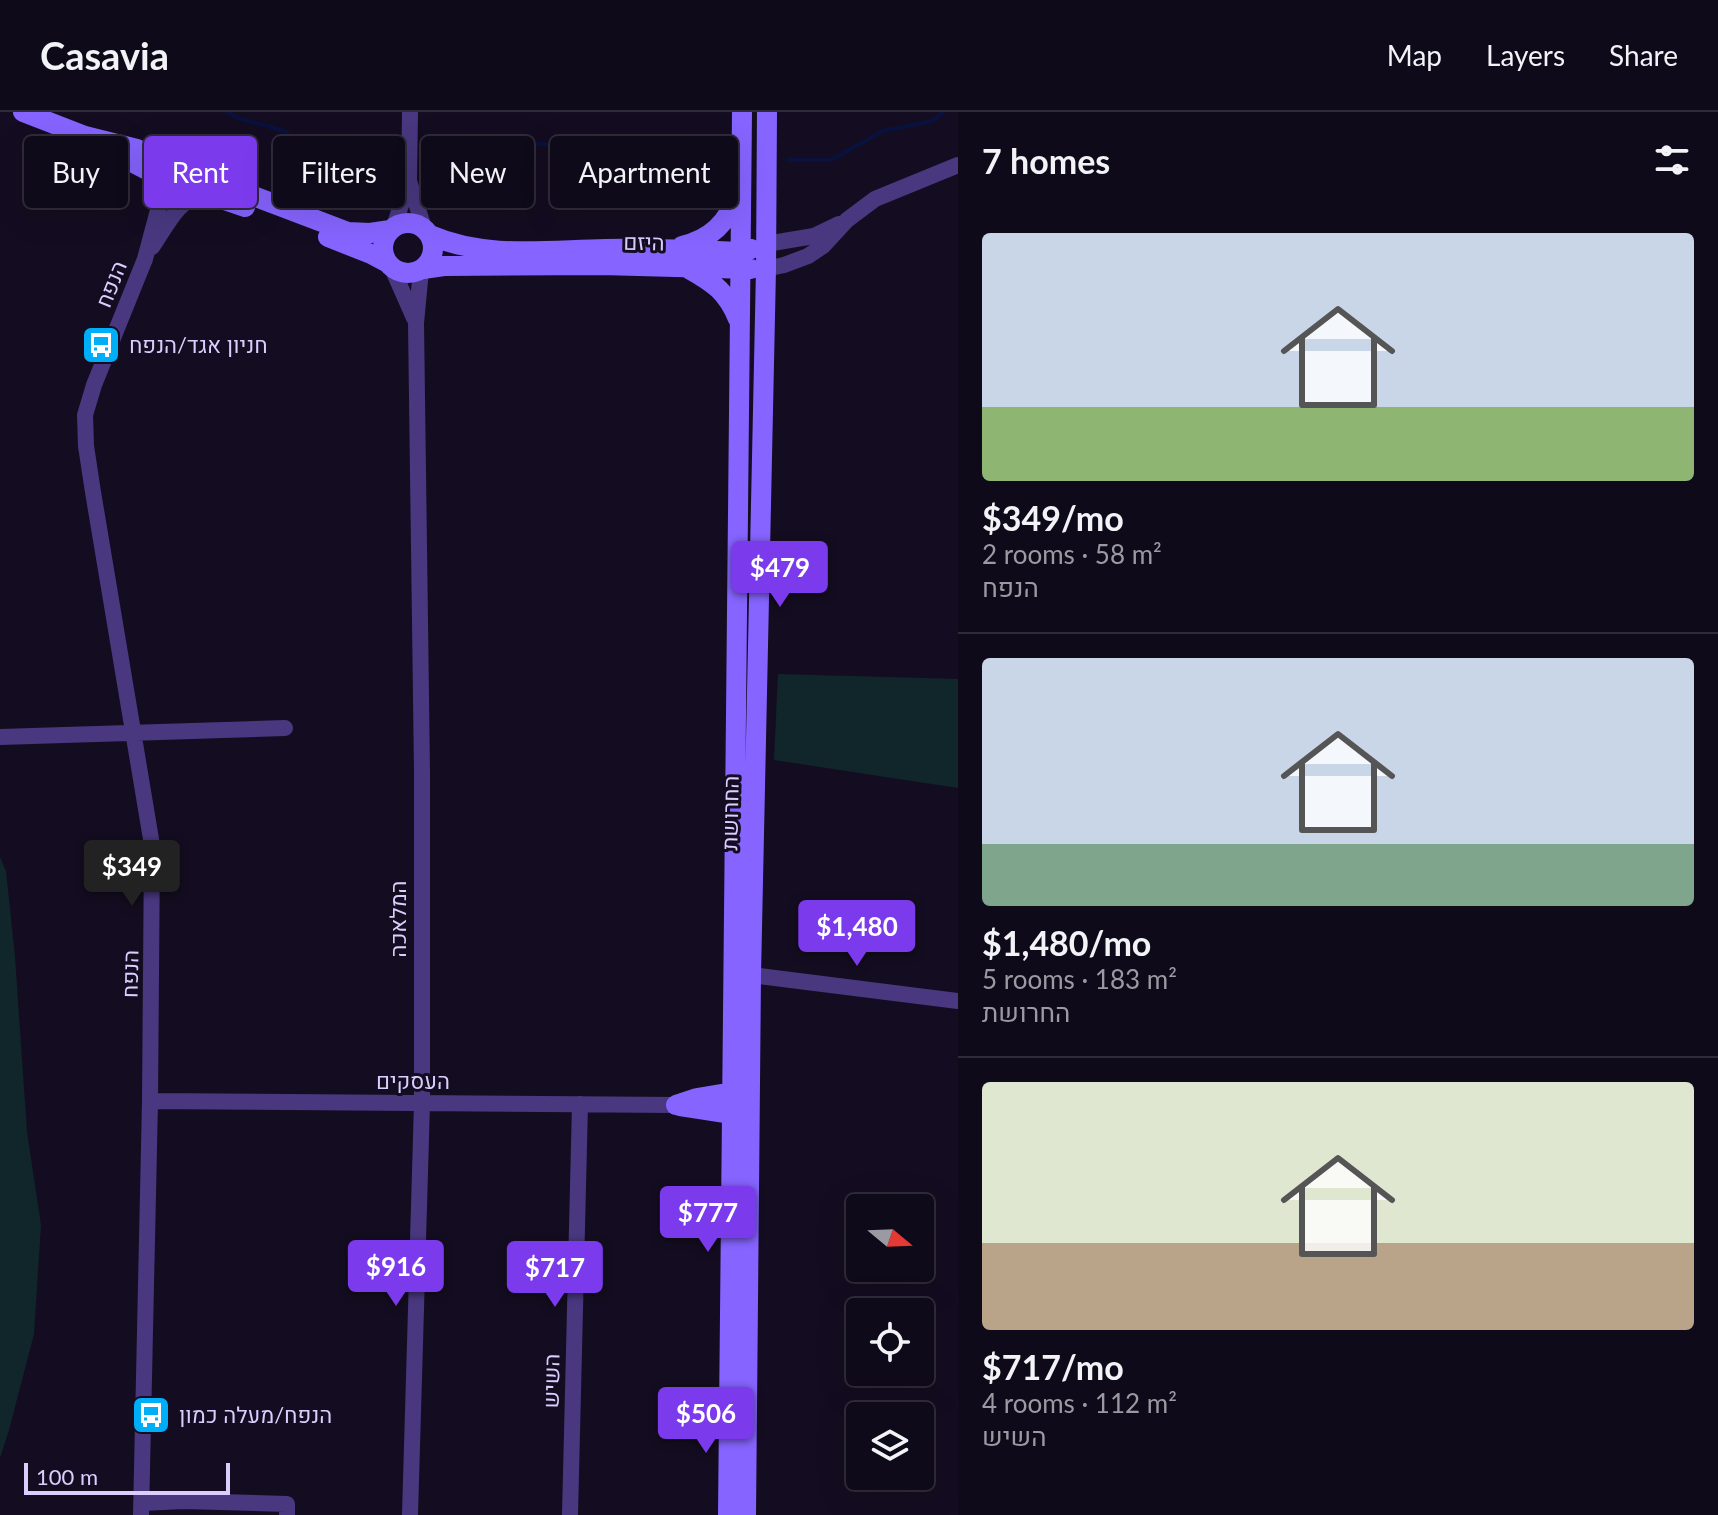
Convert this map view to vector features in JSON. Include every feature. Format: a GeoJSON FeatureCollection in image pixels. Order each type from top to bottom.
{"type":"FeatureCollection","features":[{"type":"Feature","properties":{"kind":"street"},"geometry":{"type":"LineString","coordinates":[[23,112],[144,161]]}},
{"type":"Feature","properties":{"kind":"street","name":"המלאכה"},"geometry":{"type":"LineString","coordinates":[[410,112],[409,180],[392,229],[382,245],[383,254],[416,323]]}},
{"type":"Feature","properties":{"kind":"street","name":"החרושת"},"geometry":{"type":"LineString","coordinates":[[733,1092],[742,112]]}},
{"type":"Feature","properties":{"kind":"street","name":"החרושת"},"geometry":{"type":"LineString","coordinates":[[728,1515],[741,1110],[751,975],[770,116]]}},
{"type":"Feature","properties":{"kind":"street","name":"היזם"},"geometry":{"type":"LineString","coordinates":[[422,269],[605,257],[666,249],[740,261],[766,269],[808,256],[875,199],[958,165]]}},
{"type":"Feature","properties":{"kind":"street","name":"המלאכה"},"geometry":{"type":"LineString","coordinates":[[409,180],[434,246],[430,262],[422,269],[416,323],[422,772],[422,1103],[410,1515]]}},
{"type":"Feature","properties":{"kind":"street"},"geometry":{"type":"LineString","coordinates":[[666,249],[693,243],[720,227],[731,211],[742,184]]}},
{"type":"Feature","properties":{"kind":"street"},"geometry":{"type":"LineString","coordinates":[[257,201],[348,232],[370,233],[404,223],[413,223],[427,232]]}},
{"type":"Feature","properties":{"kind":"street","name":"הנפח"},"geometry":{"type":"LineString","coordinates":[[142,1509],[152,845],[88,461],[85,415],[145,259],[161,208]]}},
{"type":"Feature","properties":{"kind":"street","name":"הנפח"},"geometry":{"type":"LineString","coordinates":[[145,259],[179,208]]}},
{"type":"Feature","properties":{"kind":"street"},"geometry":{"type":"LineString","coordinates":[[246,208],[345,243],[408,274],[422,269]]}},
{"type":"Feature","properties":{"kind":"street","name":"היזם"},"geometry":{"type":"LineString","coordinates":[[427,232],[445,242],[473,249],[605,257],[686,267],[740,261],[766,244],[814,236],[847,220]]}},
{"type":"Feature","properties":{"kind":"street"},"geometry":{"type":"LineString","coordinates":[[686,267],[718,288],[732,304],[739,322]]}},
{"type":"Feature","properties":{"kind":"street"},"geometry":{"type":"LineString","coordinates":[[0,737],[285,728]]}},
{"type":"Feature","properties":{"kind":"street"},"geometry":{"type":"LineString","coordinates":[[751,975],[958,1001]]}},
{"type":"Feature","properties":{"kind":"street"},"geometry":{"type":"LineString","coordinates":[[733,1092],[741,1110],[676,1105],[733,1092]]}},
{"type":"Feature","properties":{"kind":"street","name":"העסקים"},"geometry":{"type":"LineString","coordinates":[[150,1101],[676,1105]]}},
{"type":"Feature","properties":{"kind":"street","name":"השיש"},"geometry":{"type":"LineString","coordinates":[[570,1515],[580,1104]]}},
{"type":"Feature","properties":{"kind":"street","name":"החרושת"},"geometry":{"type":"LineString","coordinates":[[741,1110],[746,1515]]}},
{"type":"Feature","properties":{"kind":"street"},"geometry":{"type":"LineString","coordinates":[[142,1509],[184,1501],[287,1509]]}},
{"type":"Feature","properties":{"kind":"green space"},"geometry":{"type":"Polygon","coordinates":[[[778,674],[958,679],[958,788],[774,760],[778,674]]]}},
{"type":"Feature","properties":{"kind":"green space"},"geometry":{"type":"Polygon","coordinates":[[[0,857],[6,871],[27,1132],[41,1225],[34,1334],[0,1458],[0,857]]]}},
{"type":"Feature","properties":{"kind":"waterway"},"geometry":{"type":"LineString","coordinates":[[227,112],[284,131],[290,136]]}},
{"type":"Feature","properties":{"kind":"waterway"},"geometry":{"type":"LineString","coordinates":[[788,160],[831,160],[883,131],[933,121],[943,112]]}},
{"type":"Feature","properties":{"kind":"waterway"},"geometry":{"type":"LineString","coordinates":[[534,143],[550,145]]}},
{"type":"Feature","properties":{"kind":"place","name":"חניון אגד/הנפח"},"geometry":{"type":"Point","coordinates":[101,345]}},
{"type":"Feature","properties":{"kind":"place","name":"הנפח/מעלה כמון"},"geometry":{"type":"Point","coordinates":[151,1415]}}]}
